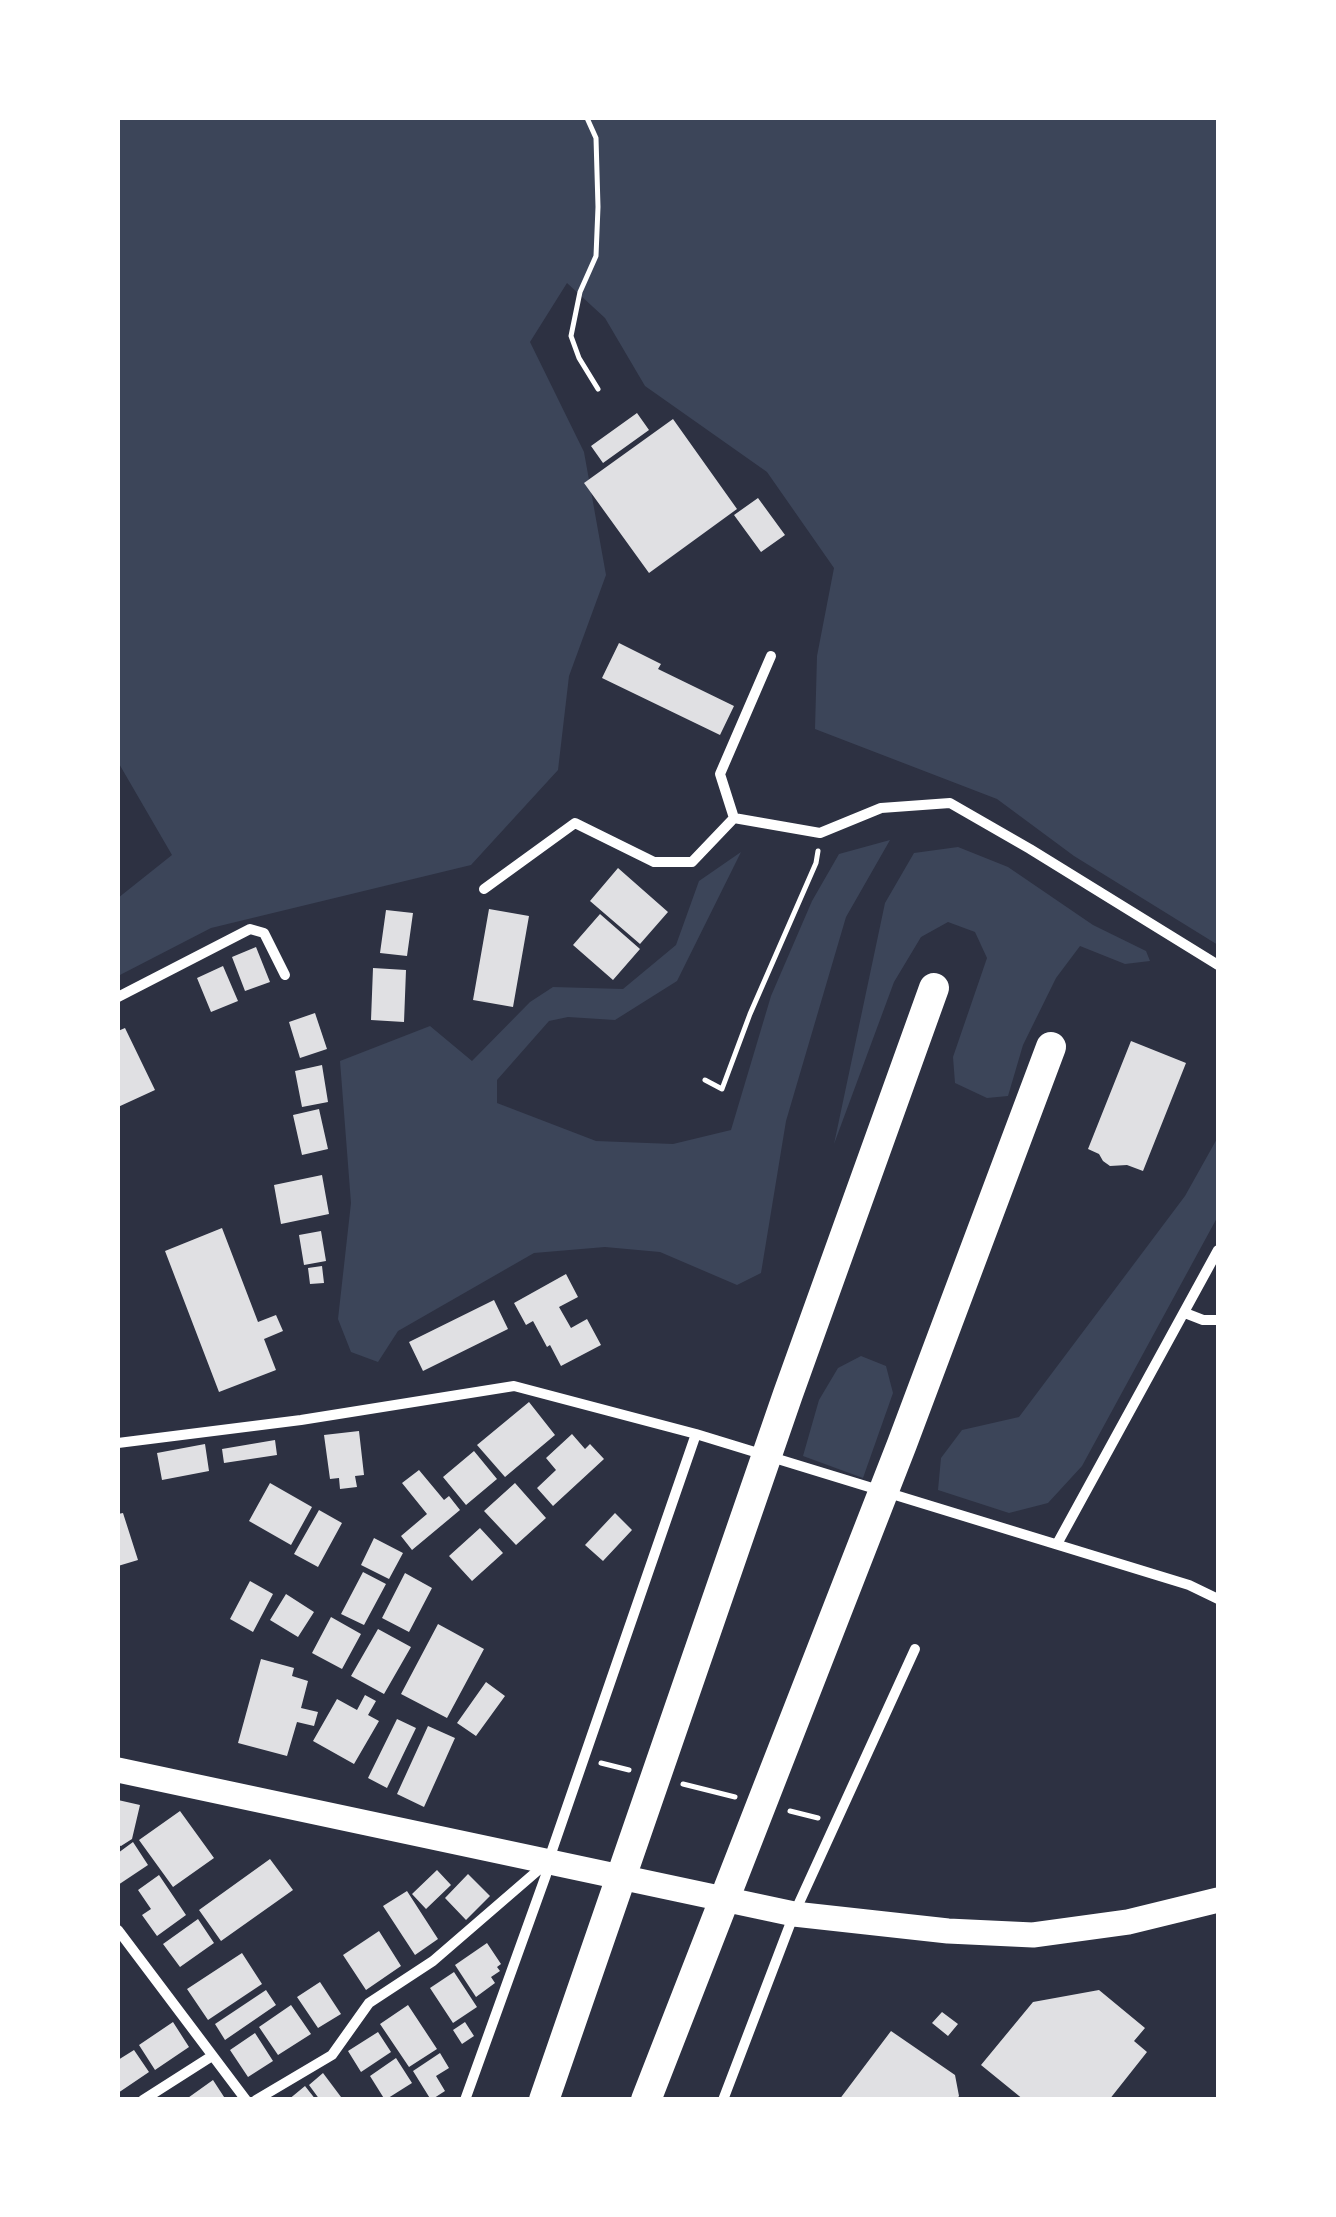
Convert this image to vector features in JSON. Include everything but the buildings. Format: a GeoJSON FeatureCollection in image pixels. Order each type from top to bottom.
{"type":"FeatureCollection","features":[{"type":"Feature","properties":{"kind":"highway"},"geometry":{"type":"LineString","coordinates":[[544,2100],[788,1394],[934,988]]}},
{"type":"Feature","properties":{"kind":"highway"},"geometry":{"type":"LineString","coordinates":[[646,2100],[902,1444],[1051,1047]]}},
{"type":"Feature","properties":{"kind":"main road"},"geometry":{"type":"LineString","coordinates":[[118,1770],[794,1914],[948,1931],[1033,1934],[1128,1922],[1218,1900]]}},
{"type":"Feature","properties":{"kind":"street"},"geometry":{"type":"LineString","coordinates":[[734,818],[720,774],[771,656]]}},
{"type":"Feature","properties":{"kind":"street"},"geometry":{"type":"LineString","coordinates":[[734,818],[820,833],[881,808],[950,804],[1218,965]]}},
{"type":"Feature","properties":{"kind":"street"},"geometry":{"type":"LineString","coordinates":[[484,889],[575,823],[654,862],[692,862],[734,818]]}},
{"type":"Feature","properties":{"kind":"street"},"geometry":{"type":"LineString","coordinates":[[118,997],[250,928],[264,934],[285,975]]}},
{"type":"Feature","properties":{"kind":"street"},"geometry":{"type":"LineString","coordinates":[[1057,1544],[1218,1250]]}},
{"type":"Feature","properties":{"kind":"street"},"geometry":{"type":"LineString","coordinates":[[1186,1313],[1202,1320],[1218,1320]]}},
{"type":"Feature","properties":{"kind":"street"},"geometry":{"type":"LineString","coordinates":[[118,1443],[302,1420],[514,1386],[696,1434],[1189,1585],[1218,1599]]}},
{"type":"Feature","properties":{"kind":"street"},"geometry":{"type":"LineString","coordinates":[[465,2100],[696,1434]]}},
{"type":"Feature","properties":{"kind":"street"},"geometry":{"type":"LineString","coordinates":[[723,2100],[794,1914],[914,1649]]}},
{"type":"Feature","properties":{"kind":"street"},"geometry":{"type":"LineString","coordinates":[[256,2100],[332,2055],[369,2002],[433,1961],[548,1862]]}},
{"type":"Feature","properties":{"kind":"street"},"geometry":{"type":"LineString","coordinates":[[118,1930],[246,2100]]}},
{"type":"Feature","properties":{"kind":"street"},"geometry":{"type":"LineString","coordinates":[[143,2100],[212,2056]]}},
{"type":"Feature","properties":{"kind":"path"},"geometry":{"type":"LineString","coordinates":[[587,118],[596,138],[596,256],[580,292],[570,336],[578,358],[598,389]]}},
{"type":"Feature","properties":{"kind":"path"},"geometry":{"type":"LineString","coordinates":[[704,1080],[722,1089],[750,1014],[816,864],[820,833]]}},
{"type":"Feature","properties":{"kind":"path"},"geometry":{"type":"LineString","coordinates":[[584,1758],[642,1773]]}},
{"type":"Feature","properties":{"kind":"path"},"geometry":{"type":"LineString","coordinates":[[680,1783],[738,1798]]}},
{"type":"Feature","properties":{"kind":"path"},"geometry":{"type":"LineString","coordinates":[[777,1808],[835,1822]]}},
{"type":"Feature","properties":{"kind":"shaded area"},"geometry":{"type":"Polygon","coordinates":[[[118,118],[1218,118],[1218,945],[1074,856],[997,799],[815,729],[817,656],[834,568],[767,472],[645,386],[605,318],[567,283],[530,342],[584,452],[606,575],[569,676],[558,770],[471,865],[211,928],[118,976],[118,898],[172,855],[118,762],[118,118]]]}},
{"type":"Feature","properties":{"kind":"shaded area"},"geometry":{"type":"Polygon","coordinates":[[[890,840],[846,917],[786,1121],[761,1273],[737,1285],[660,1252],[605,1247],[534,1253],[398,1331],[378,1362],[351,1352],[338,1319],[351,1203],[340,1061],[430,1026],[472,1061],[530,1002],[553,987],[623,989],[676,945],[699,881],[741,852],[677,981],[615,1020],[568,1017],[549,1021],[497,1080],[497,1103],[596,1141],[673,1144],[731,1130],[771,996],[812,901],[839,854],[890,840]]]}},
{"type":"Feature","properties":{"kind":"shaded area"},"geometry":{"type":"Polygon","coordinates":[[[958,847],[1008,867],[1093,925],[1146,951],[1150,961],[1125,964],[1080,946],[1056,978],[1023,1045],[1008,1096],[987,1098],[955,1083],[953,1057],[987,958],[975,932],[948,922],[921,937],[894,982],[834,1144],[885,903],[914,853],[958,847]]]}},
{"type":"Feature","properties":{"kind":"shaded area"},"geometry":{"type":"Polygon","coordinates":[[[1218,1137],[1218,1216],[1082,1466],[1048,1503],[1009,1513],[938,1490],[941,1458],[962,1430],[1019,1417],[1185,1196],[1218,1137]]]}},
{"type":"Feature","properties":{"kind":"shaded area"},"geometry":{"type":"Polygon","coordinates":[[[861,1356],[886,1366],[893,1393],[863,1478],[803,1456],[819,1400],[838,1368],[861,1356]]]}}]}
